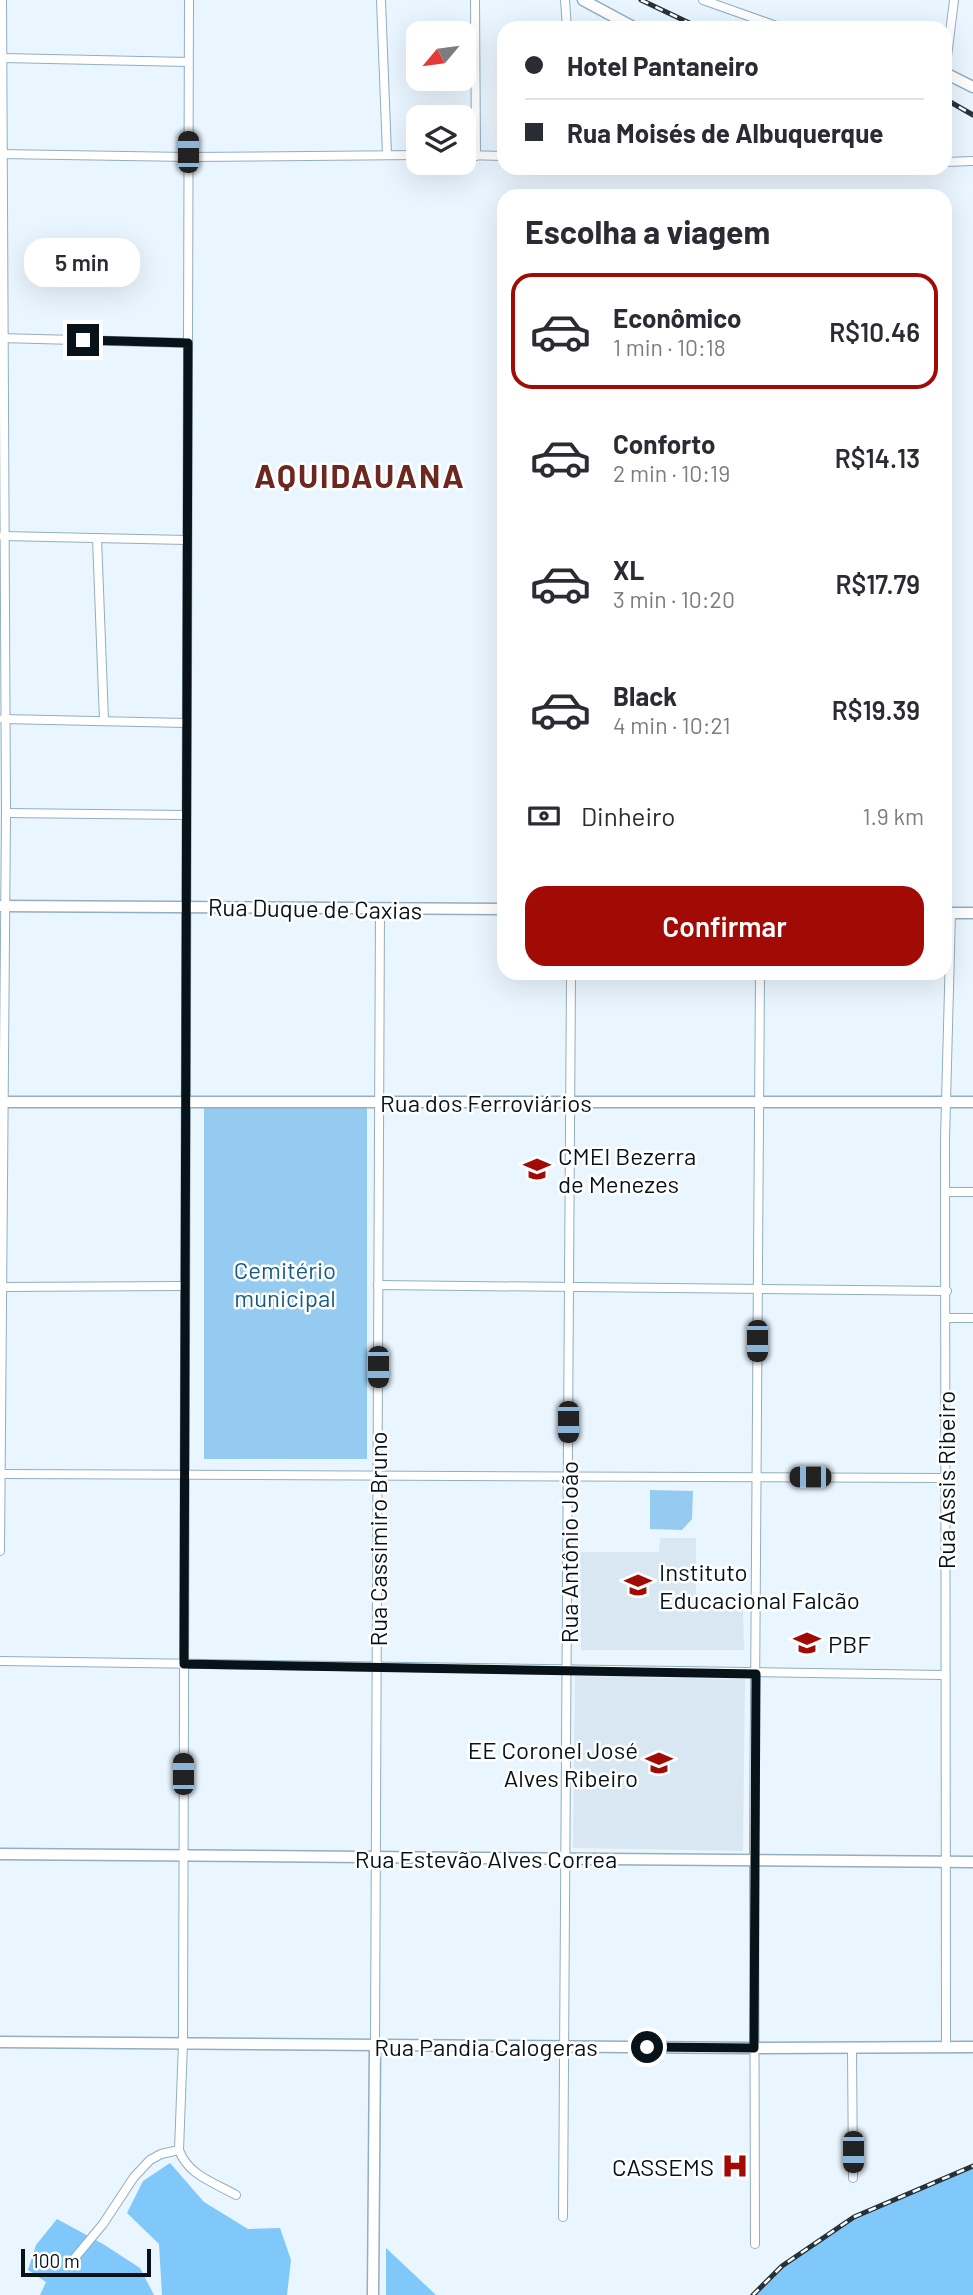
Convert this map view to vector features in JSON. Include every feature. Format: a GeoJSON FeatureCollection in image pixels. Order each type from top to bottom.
{"type":"FeatureCollection","features":[{"type":"Feature","properties":{"kind":"main road"},"geometry":{"type":"LineString","coordinates":[[583,0],[622,21]]}},
{"type":"Feature","properties":{"kind":"main road"},"geometry":{"type":"LineString","coordinates":[[952,76],[973,87]]}},
{"type":"Feature","properties":{"kind":"main road","name":"Rua Duque de Caxias"},"geometry":{"type":"LineString","coordinates":[[3,906],[497,909]]}},
{"type":"Feature","properties":{"kind":"main road"},"geometry":{"type":"LineString","coordinates":[[952,913],[973,913]]}},
{"type":"Feature","properties":{"kind":"main road","name":"Rua dos Ferroviários"},"geometry":{"type":"LineString","coordinates":[[2,1102],[973,1102]]}},
{"type":"Feature","properties":{"kind":"main road","name":"Rua Estevão Alves Correa"},"geometry":{"type":"LineString","coordinates":[[0,1854],[973,1861]]}},
{"type":"Feature","properties":{"kind":"main road","name":"Rua Pandia Calogeras"},"geometry":{"type":"LineString","coordinates":[[0,2042],[754,2048],[973,2047]]}},
{"type":"Feature","properties":{"kind":"main road","name":"Rua Cassimiro Bruno"},"geometry":{"type":"LineString","coordinates":[[373,2295],[375,2045]]}},
{"type":"Feature","properties":{"kind":"street"},"geometry":{"type":"LineString","coordinates":[[0,1550],[3,906],[6,813],[3,719],[2,0]]}},
{"type":"Feature","properties":{"kind":"street"},"geometry":{"type":"LineString","coordinates":[[189,0],[183,2043],[179,2150],[183,2162],[190,2170],[236,2195]]}},
{"type":"Feature","properties":{"kind":"street"},"geometry":{"type":"LineString","coordinates":[[381,0],[387,154]]}},
{"type":"Feature","properties":{"kind":"street"},"geometry":{"type":"LineString","coordinates":[[475,0],[476,105]]}},
{"type":"Feature","properties":{"kind":"street"},"geometry":{"type":"LineString","coordinates":[[565,0],[566,21]]}},
{"type":"Feature","properties":{"kind":"street"},"geometry":{"type":"LineString","coordinates":[[703,0],[762,21]]}},
{"type":"Feature","properties":{"kind":"street"},"geometry":{"type":"LineString","coordinates":[[951,21],[954,0]]}},
{"type":"Feature","properties":{"kind":"street"},"geometry":{"type":"LineString","coordinates":[[3,58],[188,62]]}},
{"type":"Feature","properties":{"kind":"street"},"geometry":{"type":"LineString","coordinates":[[2,154],[188,157],[406,155]]}},
{"type":"Feature","properties":{"kind":"street"},"geometry":{"type":"LineString","coordinates":[[476,156],[497,156]]}},
{"type":"Feature","properties":{"kind":"street"},"geometry":{"type":"LineString","coordinates":[[952,162],[973,161]]}},
{"type":"Feature","properties":{"kind":"street"},"geometry":{"type":"LineString","coordinates":[[2,338],[188,343]]}},
{"type":"Feature","properties":{"kind":"street"},"geometry":{"type":"LineString","coordinates":[[3,536],[187,540]]}},
{"type":"Feature","properties":{"kind":"street"},"geometry":{"type":"LineString","coordinates":[[97,538],[103,720]]}},
{"type":"Feature","properties":{"kind":"street"},"geometry":{"type":"LineString","coordinates":[[3,719],[187,723]]}},
{"type":"Feature","properties":{"kind":"street"},"geometry":{"type":"LineString","coordinates":[[6,813],[186,815]]}},
{"type":"Feature","properties":{"kind":"street","name":"Rua Cassimiro Bruno"},"geometry":{"type":"LineString","coordinates":[[375,2045],[380,909]]}},
{"type":"Feature","properties":{"kind":"street","name":"Rua Antônio João"},"geometry":{"type":"LineString","coordinates":[[563,2217],[571,980]]}},
{"type":"Feature","properties":{"kind":"street"},"geometry":{"type":"LineString","coordinates":[[755,2244],[754,1860],[760,980]]}},
{"type":"Feature","properties":{"kind":"street","name":"Rua Assis Ribeiro"},"geometry":{"type":"LineString","coordinates":[[946,2047],[944,1478],[947,980]]}},
{"type":"Feature","properties":{"kind":"street"},"geometry":{"type":"LineString","coordinates":[[946,1192],[973,1192]]}},
{"type":"Feature","properties":{"kind":"street"},"geometry":{"type":"LineString","coordinates":[[378,1285],[947,1291]]}},
{"type":"Feature","properties":{"kind":"street"},"geometry":{"type":"LineString","coordinates":[[1,1287],[185,1286]]}},
{"type":"Feature","properties":{"kind":"street"},"geometry":{"type":"LineString","coordinates":[[946,1318],[973,1318]]}},
{"type":"Feature","properties":{"kind":"street"},"geometry":{"type":"LineString","coordinates":[[0,1474],[944,1478]]}},
{"type":"Feature","properties":{"kind":"street"},"geometry":{"type":"LineString","coordinates":[[0,1661],[944,1675]]}},
{"type":"Feature","properties":{"kind":"street"},"geometry":{"type":"LineString","coordinates":[[852,2048],[853,2178]]}},
{"type":"Feature","properties":{"kind":"street"},"geometry":{"type":"LineString","coordinates":[[68,2266],[103,2224],[134,2177],[150,2160],[179,2150]]}},
{"type":"Feature","properties":{"kind":"shaded area","name":"Instituto Educacional Falcão"},"geometry":{"type":"Polygon","coordinates":[[[660,1538],[696,1538],[696,1606],[743,1607],[744,1650],[581,1650],[580,1552],[659,1552],[660,1538]]]}},
{"type":"Feature","properties":{"kind":"shaded area","name":"EE Coronel José Alves Ribeiro"},"geometry":{"type":"Polygon","coordinates":[[[575,1676],[745,1679],[743,1851],[573,1848],[575,1676]]]}},
{"type":"Feature","properties":{"kind":"shaded area"},"geometry":{"type":"Polygon","coordinates":[[[170,2163],[204,2202],[248,2229],[280,2228],[291,2260],[287,2295],[162,2295],[159,2244],[127,2213],[143,2181],[170,2163]]]}},
{"type":"Feature","properties":{"kind":"shaded area"},"geometry":{"type":"Polygon","coordinates":[[[973,2166],[973,2295],[753,2295],[782,2266],[854,2217],[973,2166]]]}},
{"type":"Feature","properties":{"kind":"shaded area"},"geometry":{"type":"Polygon","coordinates":[[[57,2219],[140,2268],[154,2295],[40,2295],[46,2282],[28,2270],[36,2245],[57,2219]]]}},
{"type":"Feature","properties":{"kind":"shaded area"},"geometry":{"type":"Polygon","coordinates":[[[386,2248],[436,2295],[386,2295],[386,2248]]]}},
{"type":"Feature","properties":{"kind":"green space","name":"Cemitério municipal"},"geometry":{"type":"Polygon","coordinates":[[[204,1107],[367,1108],[367,1459],[204,1459],[204,1107]]]}},
{"type":"Feature","properties":{"kind":"green space"},"geometry":{"type":"Polygon","coordinates":[[[650,1490],[693,1491],[692,1519],[682,1530],[650,1529],[650,1490]]]}},
{"type":"Feature","properties":{"kind":"railway"},"geometry":{"type":"LineString","coordinates":[[641,0],[685,21]]}},
{"type":"Feature","properties":{"kind":"railway"},"geometry":{"type":"LineString","coordinates":[[952,103],[973,115]]}},
{"type":"Feature","properties":{"kind":"railway"},"geometry":{"type":"LineString","coordinates":[[753,2295],[782,2266],[854,2217],[973,2166]]}},
{"type":"Feature","properties":{"kind":"place","name":"CMEI Bezerra de Menezes"},"geometry":{"type":"Point","coordinates":[537,1169]}},
{"type":"Feature","properties":{"kind":"place","name":"Instituto Educacional Falcão"},"geometry":{"type":"Point","coordinates":[638,1585]}},
{"type":"Feature","properties":{"kind":"place","name":"PBF"},"geometry":{"type":"Point","coordinates":[807,1643]}},
{"type":"Feature","properties":{"kind":"place","name":"EE Coronel José Alves Ribeiro"},"geometry":{"type":"Point","coordinates":[659,1763]}},
{"type":"Feature","properties":{"kind":"place","name":"CASSEMS"},"geometry":{"type":"Point","coordinates":[735,2166]}},
{"type":"Feature","properties":{"kind":"district","name":"AQUIDAUANA"},"geometry":{"type":"Point","coordinates":[360,475]}},
{"type":"Feature","properties":{"kind":"route"},"geometry":{"type":"LineString","coordinates":[[83,340],[188,343],[184,1664],[756,1674],[754,2048],[647,2047]]}}]}
